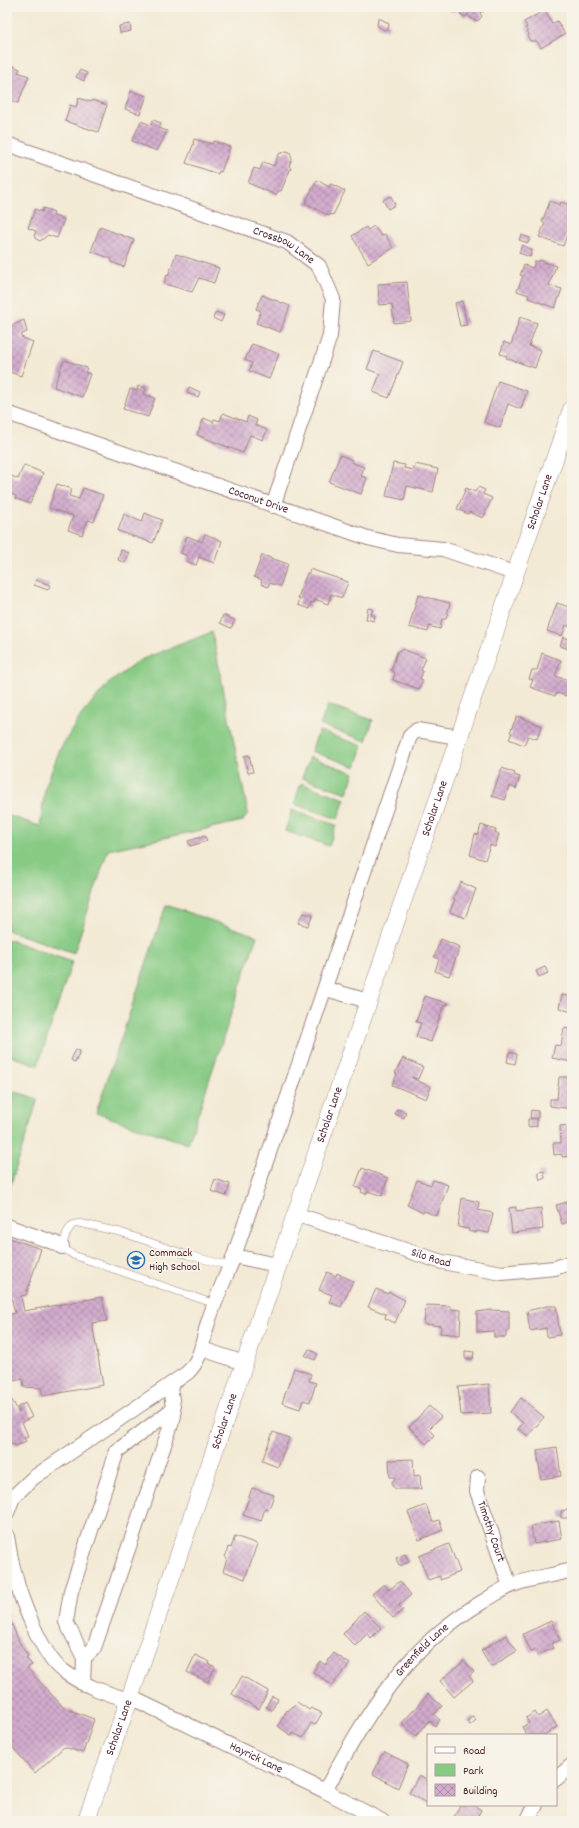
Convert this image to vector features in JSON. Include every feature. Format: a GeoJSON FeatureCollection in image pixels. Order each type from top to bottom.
{"type":"FeatureCollection","features":[{"type":"Feature","properties":{"kind":"street","name":"Crossbow Lane"},"geometry":{"type":"LineString","coordinates":[[7,144],[287,242],[318,266],[333,299],[330,336],[272,506]]}},
{"type":"Feature","properties":{"kind":"street","name":"Scholar Lane"},"geometry":{"type":"LineString","coordinates":[[86,1821],[514,573],[567,440],[572,408]]}},
{"type":"Feature","properties":{"kind":"street","name":"Coconut Drive"},"geometry":{"type":"LineString","coordinates":[[7,413],[368,538],[398,545],[443,549],[514,573]]}},
{"type":"Feature","properties":{"kind":"street"},"geometry":{"type":"LineString","coordinates":[[7,1513],[13,1497],[33,1478],[170,1385],[192,1368],[196,1363],[202,1349],[207,1326],[232,1261],[326,989],[410,736],[417,730],[458,737]]}},
{"type":"Feature","properties":{"kind":"street"},"geometry":{"type":"LineString","coordinates":[[326,989],[368,1001]]}},
{"type":"Feature","properties":{"kind":"street","name":"Silo Road"},"geometry":{"type":"LineString","coordinates":[[295,1214],[442,1262],[494,1272],[502,1273],[556,1268],[572,1262]]}},
{"type":"Feature","properties":{"kind":"street"},"geometry":{"type":"LineString","coordinates":[[7,1226],[55,1242],[62,1248]]}},
{"type":"Feature","properties":{"kind":"street"},"geometry":{"type":"LineString","coordinates":[[232,1261],[277,1266]]}},
{"type":"Feature","properties":{"kind":"street"},"geometry":{"type":"LineString","coordinates":[[202,1349],[244,1363]]}},
{"type":"Feature","properties":{"kind":"street"},"geometry":{"type":"LineString","coordinates":[[84,1658],[94,1648],[174,1416],[170,1385]]}},
{"type":"Feature","properties":{"kind":"street"},"geometry":{"type":"LineString","coordinates":[[83,1684],[84,1658],[66,1622],[71,1590],[117,1451],[173,1409]]}},
{"type":"Feature","properties":{"kind":"street","name":"Timothy Court"},"geometry":{"type":"LineString","coordinates":[[478,1476],[478,1491],[510,1586]]}},
{"type":"Feature","properties":{"kind":"street","name":"Hayrick Lane"},"geometry":{"type":"LineString","coordinates":[[7,1536],[15,1576],[37,1635],[56,1666],[83,1684],[129,1699],[325,1791],[382,1821]]}},
{"type":"Feature","properties":{"kind":"street","name":"Greenfield Lane"},"geometry":{"type":"LineString","coordinates":[[325,1791],[355,1734],[379,1697],[402,1669],[431,1639],[466,1611],[510,1586],[572,1570]]}},
{"type":"Feature","properties":{"kind":"street"},"geometry":{"type":"LineString","coordinates":[[557,1778],[572,1765]]}},
{"type":"Feature","properties":{"kind":"street"},"geometry":{"type":"LineString","coordinates":[[527,1821],[535,1806]]}},
{"type":"Feature","properties":{"kind":"lane"},"geometry":{"type":"LineString","coordinates":[[216,1304],[73,1255],[62,1248],[67,1232],[72,1226],[79,1223],[120,1232],[188,1255],[232,1261]]}},
{"type":"Feature","properties":{"kind":"green space"},"geometry":{"type":"Polygon","coordinates":[[[212,632],[248,813],[243,821],[108,850],[74,953],[7,930],[7,815],[40,826],[45,788],[60,749],[82,714],[108,684],[140,660],[212,632]]]}},
{"type":"Feature","properties":{"kind":"green space"},"geometry":{"type":"Polygon","coordinates":[[[328,705],[373,720],[366,741],[320,725],[328,705]]]}},
{"type":"Feature","properties":{"kind":"green space"},"geometry":{"type":"Polygon","coordinates":[[[319,731],[363,746],[356,767],[311,751],[319,731]]]}},
{"type":"Feature","properties":{"kind":"green space"},"geometry":{"type":"Polygon","coordinates":[[[310,757],[354,773],[347,793],[302,778],[310,757]]]}},
{"type":"Feature","properties":{"kind":"green space"},"geometry":{"type":"Polygon","coordinates":[[[301,783],[345,799],[338,819],[294,804],[301,783]]]}},
{"type":"Feature","properties":{"kind":"green space"},"geometry":{"type":"Polygon","coordinates":[[[292,810],[336,825],[329,846],[285,831],[292,810]]]}},
{"type":"Feature","properties":{"kind":"green space"},"geometry":{"type":"Polygon","coordinates":[[[166,905],[257,936],[188,1144],[96,1113],[166,905]]]}},
{"type":"Feature","properties":{"kind":"green space"},"geometry":{"type":"Polygon","coordinates":[[[7,939],[72,962],[38,1065],[7,1055],[7,939]]]}},
{"type":"Feature","properties":{"kind":"green space"},"geometry":{"type":"Polygon","coordinates":[[[7,1089],[38,1099],[7,1196],[7,1089]]]}},
{"type":"Feature","properties":{"kind":"building"},"geometry":{"type":"Polygon","coordinates":[[[447,7],[486,7],[483,12],[481,11],[480,14],[482,16],[479,20],[475,21],[467,15],[466,17],[460,14],[461,12],[457,10],[453,12],[447,7]]]}},
{"type":"Feature","properties":{"kind":"building"},"geometry":{"type":"Polygon","coordinates":[[[545,10],[552,24],[557,21],[565,34],[541,48],[537,41],[530,41],[528,37],[529,34],[525,28],[527,27],[524,22],[545,10]]]}},
{"type":"Feature","properties":{"kind":"building"},"geometry":{"type":"Polygon","coordinates":[[[378,19],[388,23],[388,29],[384,30],[377,26],[378,19]]]}},
{"type":"Feature","properties":{"kind":"building"},"geometry":{"type":"Polygon","coordinates":[[[130,24],[131,31],[120,33],[119,26],[130,24]]]}},
{"type":"Feature","properties":{"kind":"building"},"geometry":{"type":"Polygon","coordinates":[[[11,65],[20,69],[18,72],[29,76],[18,103],[7,99],[7,67],[10,68],[11,65]]]}},
{"type":"Feature","properties":{"kind":"building"},"geometry":{"type":"Polygon","coordinates":[[[80,70],[87,73],[84,81],[76,77],[80,70]]]}},
{"type":"Feature","properties":{"kind":"building"},"geometry":{"type":"Polygon","coordinates":[[[131,91],[147,96],[140,114],[125,109],[131,91]]]}},
{"type":"Feature","properties":{"kind":"building"},"geometry":{"type":"Polygon","coordinates":[[[79,98],[91,102],[92,100],[107,105],[98,132],[65,121],[70,105],[76,107],[79,98]]]}},
{"type":"Feature","properties":{"kind":"building"},"geometry":{"type":"Polygon","coordinates":[[[153,120],[161,123],[159,128],[167,131],[157,151],[132,141],[141,121],[151,125],[153,120]]]}},
{"type":"Feature","properties":{"kind":"building"},"geometry":{"type":"Polygon","coordinates":[[[194,139],[212,144],[214,141],[230,147],[221,172],[219,171],[218,174],[186,163],[194,143],[194,139]]]}},
{"type":"Feature","properties":{"kind":"building"},"geometry":{"type":"Polygon","coordinates":[[[286,151],[290,152],[292,159],[289,166],[291,168],[281,191],[278,191],[276,195],[248,183],[254,168],[260,170],[263,162],[274,166],[279,154],[286,151]]]}},
{"type":"Feature","properties":{"kind":"building"},"geometry":{"type":"Polygon","coordinates":[[[317,180],[329,187],[331,184],[345,191],[333,215],[331,214],[329,216],[305,203],[317,180]]]}},
{"type":"Feature","properties":{"kind":"building"},"geometry":{"type":"Polygon","coordinates":[[[391,196],[395,205],[388,209],[383,200],[391,196]]]}},
{"type":"Feature","properties":{"kind":"building"},"geometry":{"type":"Polygon","coordinates":[[[550,201],[560,205],[561,202],[572,206],[572,228],[570,227],[563,246],[539,237],[545,223],[542,222],[550,201]]]}},
{"type":"Feature","properties":{"kind":"building"},"geometry":{"type":"Polygon","coordinates":[[[43,208],[54,212],[53,216],[64,219],[57,238],[48,235],[40,241],[34,236],[36,231],[28,228],[35,209],[42,212],[43,208]]]}},
{"type":"Feature","properties":{"kind":"building"},"geometry":{"type":"Polygon","coordinates":[[[374,226],[381,236],[385,234],[393,248],[368,263],[352,236],[366,227],[368,230],[374,226]]]}},
{"type":"Feature","properties":{"kind":"building"},"geometry":{"type":"Polygon","coordinates":[[[100,227],[134,240],[124,267],[111,262],[112,259],[91,251],[100,227]]]}},
{"type":"Feature","properties":{"kind":"building"},"geometry":{"type":"Polygon","coordinates":[[[521,235],[530,238],[528,243],[519,240],[521,235]]]}},
{"type":"Feature","properties":{"kind":"building"},"geometry":{"type":"Polygon","coordinates":[[[522,245],[532,250],[530,257],[519,253],[522,245]]]}},
{"type":"Feature","properties":{"kind":"building"},"geometry":{"type":"Polygon","coordinates":[[[176,254],[219,268],[214,283],[199,278],[192,292],[165,284],[164,282],[167,275],[168,276],[176,254]]]}},
{"type":"Feature","properties":{"kind":"building"},"geometry":{"type":"Polygon","coordinates":[[[539,260],[556,266],[549,285],[562,289],[555,308],[528,298],[529,295],[517,291],[523,276],[520,275],[524,265],[533,268],[535,261],[539,262],[539,260]]]}},
{"type":"Feature","properties":{"kind":"building"},"geometry":{"type":"Polygon","coordinates":[[[407,282],[411,321],[394,323],[392,304],[379,305],[378,284],[407,282]]]}},
{"type":"Feature","properties":{"kind":"building"},"geometry":{"type":"Polygon","coordinates":[[[262,295],[290,306],[280,332],[256,323],[261,311],[256,309],[262,295]]]}},
{"type":"Feature","properties":{"kind":"building"},"geometry":{"type":"Polygon","coordinates":[[[462,301],[467,325],[460,326],[455,303],[462,301]]]}},
{"type":"Feature","properties":{"kind":"building"},"geometry":{"type":"Polygon","coordinates":[[[216,312],[224,315],[221,322],[213,318],[216,312]]]}},
{"type":"Feature","properties":{"kind":"building"},"geometry":{"type":"Polygon","coordinates":[[[520,317],[537,323],[529,346],[541,350],[535,368],[506,358],[507,356],[500,354],[504,342],[511,345],[520,317]]]}},
{"type":"Feature","properties":{"kind":"building"},"geometry":{"type":"Polygon","coordinates":[[[24,320],[27,332],[22,334],[21,337],[33,342],[21,376],[7,371],[7,328],[24,320]]]}},
{"type":"Feature","properties":{"kind":"building"},"geometry":{"type":"Polygon","coordinates":[[[252,344],[279,354],[269,379],[249,371],[252,363],[245,360],[252,344]]]}},
{"type":"Feature","properties":{"kind":"building"},"geometry":{"type":"Polygon","coordinates":[[[374,351],[403,362],[389,398],[373,392],[380,374],[367,369],[374,351]]]}},
{"type":"Feature","properties":{"kind":"building"},"geometry":{"type":"Polygon","coordinates":[[[64,360],[87,368],[85,372],[90,374],[82,397],[54,387],[64,360]]]}},
{"type":"Feature","properties":{"kind":"building"},"geometry":{"type":"Polygon","coordinates":[[[498,381],[527,391],[521,409],[508,404],[500,428],[484,422],[498,381]]]}},
{"type":"Feature","properties":{"kind":"building"},"geometry":{"type":"Polygon","coordinates":[[[138,386],[146,388],[144,394],[155,398],[148,417],[123,409],[130,389],[137,391],[138,386]]]}},
{"type":"Feature","properties":{"kind":"building"},"geometry":{"type":"Polygon","coordinates":[[[189,387],[200,392],[198,397],[187,393],[189,387]]]}},
{"type":"Feature","properties":{"kind":"building"},"geometry":{"type":"Polygon","coordinates":[[[223,413],[246,422],[248,416],[257,420],[255,425],[267,430],[263,440],[250,435],[243,453],[197,435],[204,418],[213,422],[214,419],[220,421],[223,413]]]}},
{"type":"Feature","properties":{"kind":"building"},"geometry":{"type":"Polygon","coordinates":[[[340,455],[352,460],[353,463],[364,467],[361,476],[367,478],[361,494],[329,482],[340,455]]]}},
{"type":"Feature","properties":{"kind":"building"},"geometry":{"type":"Polygon","coordinates":[[[393,463],[405,465],[404,468],[413,470],[415,464],[438,469],[433,492],[407,486],[404,500],[386,496],[393,463]]]}},
{"type":"Feature","properties":{"kind":"building"},"geometry":{"type":"Polygon","coordinates":[[[24,465],[43,473],[30,504],[15,498],[16,496],[12,494],[7,503],[7,474],[18,479],[24,465]]]}},
{"type":"Feature","properties":{"kind":"building"},"geometry":{"type":"Polygon","coordinates":[[[57,484],[72,489],[69,496],[79,499],[83,488],[103,495],[94,522],[88,520],[82,535],[68,530],[73,516],[49,508],[57,484]]]}},
{"type":"Feature","properties":{"kind":"building"},"geometry":{"type":"Polygon","coordinates":[[[478,487],[485,490],[483,494],[492,498],[483,518],[457,509],[466,488],[475,492],[478,487]]]}},
{"type":"Feature","properties":{"kind":"building"},"geometry":{"type":"Polygon","coordinates":[[[145,513],[162,520],[153,543],[118,531],[124,514],[142,522],[145,513]]]}},
{"type":"Feature","properties":{"kind":"building"},"geometry":{"type":"Polygon","coordinates":[[[205,534],[222,541],[214,563],[199,557],[196,565],[186,561],[188,556],[181,553],[187,536],[202,542],[205,534]]]}},
{"type":"Feature","properties":{"kind":"building"},"geometry":{"type":"Polygon","coordinates":[[[121,550],[129,553],[125,563],[118,560],[121,550]]]}},
{"type":"Feature","properties":{"kind":"building"},"geometry":{"type":"Polygon","coordinates":[[[262,555],[288,564],[280,586],[269,583],[268,587],[261,584],[262,580],[254,577],[262,555]]]}},
{"type":"Feature","properties":{"kind":"building"},"geometry":{"type":"Polygon","coordinates":[[[310,569],[348,582],[342,598],[331,594],[328,604],[315,599],[314,603],[311,602],[309,609],[298,605],[300,599],[298,598],[307,573],[309,573],[310,569]]]}},
{"type":"Feature","properties":{"kind":"building"},"geometry":{"type":"Polygon","coordinates":[[[36,580],[50,585],[48,590],[34,585],[36,580]]]}},
{"type":"Feature","properties":{"kind":"building"},"geometry":{"type":"Polygon","coordinates":[[[418,595],[450,603],[446,619],[442,619],[440,629],[429,626],[428,632],[409,627],[418,595]]]}},
{"type":"Feature","properties":{"kind":"building"},"geometry":{"type":"Polygon","coordinates":[[[557,603],[572,608],[572,628],[566,625],[562,636],[547,631],[557,603]]]}},
{"type":"Feature","properties":{"kind":"building"},"geometry":{"type":"Polygon","coordinates":[[[368,608],[373,609],[371,615],[375,615],[374,621],[366,619],[368,608]]]}},
{"type":"Feature","properties":{"kind":"building"},"geometry":{"type":"Polygon","coordinates":[[[223,615],[235,620],[231,628],[220,623],[223,615]]]}},
{"type":"Feature","properties":{"kind":"building"},"geometry":{"type":"Polygon","coordinates":[[[563,637],[572,640],[572,650],[560,646],[563,637]]]}},
{"type":"Feature","properties":{"kind":"building"},"geometry":{"type":"Polygon","coordinates":[[[402,649],[426,658],[421,670],[423,671],[420,679],[423,680],[419,689],[393,680],[395,673],[391,670],[397,652],[402,649]]]}},
{"type":"Feature","properties":{"kind":"building"},"geometry":{"type":"Polygon","coordinates":[[[542,653],[561,660],[555,676],[568,680],[567,684],[571,686],[567,696],[557,693],[555,696],[530,687],[533,680],[529,679],[532,670],[537,670],[542,653]]]}},
{"type":"Feature","properties":{"kind":"building"},"geometry":{"type":"Polygon","coordinates":[[[517,716],[542,726],[537,739],[528,736],[524,745],[509,739],[512,733],[510,732],[517,716]]]}},
{"type":"Feature","properties":{"kind":"building"},"geometry":{"type":"Polygon","coordinates":[[[249,755],[253,772],[248,773],[244,756],[249,755]]]}},
{"type":"Feature","properties":{"kind":"building"},"geometry":{"type":"Polygon","coordinates":[[[502,768],[515,773],[514,775],[520,777],[516,789],[510,786],[505,800],[492,796],[502,768]]]}},
{"type":"Feature","properties":{"kind":"building"},"geometry":{"type":"Polygon","coordinates":[[[481,825],[496,830],[495,832],[499,834],[495,847],[490,845],[485,860],[470,855],[475,834],[478,835],[481,825]]]}},
{"type":"Feature","properties":{"kind":"building"},"geometry":{"type":"Polygon","coordinates":[[[205,836],[207,841],[190,846],[188,841],[205,836]]]}},
{"type":"Feature","properties":{"kind":"building"},"geometry":{"type":"Polygon","coordinates":[[[461,882],[476,889],[465,918],[450,912],[455,899],[453,898],[461,882]]]}},
{"type":"Feature","properties":{"kind":"building"},"geometry":{"type":"Polygon","coordinates":[[[303,913],[313,915],[308,926],[298,923],[303,913]]]}},
{"type":"Feature","properties":{"kind":"building"},"geometry":{"type":"Polygon","coordinates":[[[441,939],[460,947],[449,976],[435,971],[439,959],[434,957],[441,939]]]}},
{"type":"Feature","properties":{"kind":"building"},"geometry":{"type":"Polygon","coordinates":[[[545,967],[548,973],[539,977],[536,971],[545,967]]]}},
{"type":"Feature","properties":{"kind":"building"},"geometry":{"type":"Polygon","coordinates":[[[572,988],[572,1012],[559,1008],[562,995],[569,996],[572,988]]]}},
{"type":"Feature","properties":{"kind":"building"},"geometry":{"type":"Polygon","coordinates":[[[425,996],[449,1004],[444,1005],[431,1042],[416,1037],[421,1023],[416,1022],[425,996]]]}},
{"type":"Feature","properties":{"kind":"building"},"geometry":{"type":"Polygon","coordinates":[[[564,1028],[572,1030],[572,1062],[552,1058],[555,1045],[561,1046],[564,1028]]]}},
{"type":"Feature","properties":{"kind":"building"},"geometry":{"type":"Polygon","coordinates":[[[76,1049],[80,1051],[75,1063],[71,1060],[76,1049]]]}},
{"type":"Feature","properties":{"kind":"building"},"geometry":{"type":"Polygon","coordinates":[[[509,1052],[517,1054],[515,1064],[507,1062],[509,1052]]]}},
{"type":"Feature","properties":{"kind":"building"},"geometry":{"type":"Polygon","coordinates":[[[403,1058],[423,1067],[418,1079],[412,1078],[431,1087],[426,1099],[392,1085],[397,1074],[395,1073],[403,1058]]]}},
{"type":"Feature","properties":{"kind":"building"},"geometry":{"type":"Polygon","coordinates":[[[559,1077],[572,1077],[572,1109],[550,1106],[550,1099],[557,1099],[559,1077]]]}},
{"type":"Feature","properties":{"kind":"building"},"geometry":{"type":"Polygon","coordinates":[[[397,1109],[406,1112],[404,1118],[395,1114],[397,1109]]]}},
{"type":"Feature","properties":{"kind":"building"},"geometry":{"type":"Polygon","coordinates":[[[531,1110],[538,1111],[538,1118],[530,1118],[531,1110]]]}},
{"type":"Feature","properties":{"kind":"building"},"geometry":{"type":"Polygon","coordinates":[[[528,1119],[537,1119],[537,1126],[528,1127],[528,1119]]]}},
{"type":"Feature","properties":{"kind":"building"},"geometry":{"type":"Polygon","coordinates":[[[572,1125],[572,1156],[562,1157],[562,1154],[554,1155],[553,1143],[561,1143],[560,1126],[572,1125]]]}},
{"type":"Feature","properties":{"kind":"building"},"geometry":{"type":"Polygon","coordinates":[[[362,1168],[388,1178],[382,1196],[368,1191],[366,1194],[361,1192],[362,1189],[355,1187],[362,1168]]]}},
{"type":"Feature","properties":{"kind":"building"},"geometry":{"type":"Polygon","coordinates":[[[544,1171],[545,1178],[540,1180],[538,1172],[544,1171]]]}},
{"type":"Feature","properties":{"kind":"building"},"geometry":{"type":"Polygon","coordinates":[[[215,1179],[230,1184],[226,1196],[211,1191],[215,1179]]]}},
{"type":"Feature","properties":{"kind":"building"},"geometry":{"type":"Polygon","coordinates":[[[417,1180],[431,1185],[433,1180],[448,1185],[437,1216],[424,1211],[423,1213],[407,1205],[417,1180]]]}},
{"type":"Feature","properties":{"kind":"building"},"geometry":{"type":"Polygon","coordinates":[[[462,1198],[479,1202],[478,1210],[493,1213],[489,1233],[476,1231],[476,1233],[468,1231],[469,1229],[458,1227],[462,1198]]]}},
{"type":"Feature","properties":{"kind":"building"},"geometry":{"type":"Polygon","coordinates":[[[572,1201],[572,1221],[562,1224],[556,1205],[572,1201]]]}},
{"type":"Feature","properties":{"kind":"building"},"geometry":{"type":"Polygon","coordinates":[[[516,1207],[516,1211],[541,1208],[543,1229],[512,1233],[509,1208],[516,1207]]]}},
{"type":"Feature","properties":{"kind":"building"},"geometry":{"type":"Polygon","coordinates":[[[7,1237],[41,1249],[26,1295],[21,1296],[24,1311],[102,1297],[107,1321],[92,1323],[103,1385],[43,1396],[41,1388],[24,1387],[23,1379],[7,1382],[7,1315],[15,1313],[11,1297],[7,1298],[7,1237]]]}},
{"type":"Feature","properties":{"kind":"building"},"geometry":{"type":"Polygon","coordinates":[[[327,1272],[336,1276],[337,1273],[353,1281],[341,1307],[329,1302],[332,1295],[319,1290],[327,1272]]]}},
{"type":"Feature","properties":{"kind":"building"},"geometry":{"type":"Polygon","coordinates":[[[376,1289],[388,1294],[389,1292],[405,1300],[395,1323],[385,1318],[386,1314],[368,1307],[376,1289]]]}},
{"type":"Feature","properties":{"kind":"building"},"geometry":{"type":"Polygon","coordinates":[[[426,1305],[450,1306],[451,1309],[461,1310],[460,1335],[440,1333],[441,1326],[424,1324],[426,1305]]]}},
{"type":"Feature","properties":{"kind":"building"},"geometry":{"type":"Polygon","coordinates":[[[547,1306],[556,1306],[560,1335],[547,1337],[546,1328],[530,1331],[527,1311],[547,1306]]]}},
{"type":"Feature","properties":{"kind":"building"},"geometry":{"type":"Polygon","coordinates":[[[491,1310],[509,1311],[509,1331],[506,1331],[506,1337],[494,1337],[494,1331],[477,1332],[477,1312],[491,1310]]]}},
{"type":"Feature","properties":{"kind":"building"},"geometry":{"type":"Polygon","coordinates":[[[309,1349],[318,1354],[315,1360],[305,1356],[309,1349]]]}},
{"type":"Feature","properties":{"kind":"building"},"geometry":{"type":"Polygon","coordinates":[[[465,1351],[474,1352],[473,1359],[465,1358],[465,1351]]]}},
{"type":"Feature","properties":{"kind":"building"},"geometry":{"type":"Polygon","coordinates":[[[294,1368],[311,1374],[309,1381],[316,1383],[310,1402],[303,1400],[300,1409],[282,1403],[294,1368]]]}},
{"type":"Feature","properties":{"kind":"building"},"geometry":{"type":"Polygon","coordinates":[[[489,1384],[491,1413],[461,1415],[458,1387],[489,1384]]]}},
{"type":"Feature","properties":{"kind":"building"},"geometry":{"type":"Polygon","coordinates":[[[521,1398],[544,1417],[528,1436],[518,1429],[523,1423],[510,1412],[521,1398]]]}},
{"type":"Feature","properties":{"kind":"building"},"geometry":{"type":"Polygon","coordinates":[[[12,1400],[19,1413],[18,1407],[25,1403],[32,1417],[22,1422],[28,1436],[24,1438],[26,1441],[15,1446],[13,1443],[7,1446],[7,1402],[12,1400]]]}},
{"type":"Feature","properties":{"kind":"building"},"geometry":{"type":"Polygon","coordinates":[[[429,1406],[441,1417],[429,1429],[435,1435],[426,1444],[409,1427],[429,1406]]]}},
{"type":"Feature","properties":{"kind":"building"},"geometry":{"type":"Polygon","coordinates":[[[273,1432],[289,1438],[278,1467],[262,1461],[273,1432]]]}},
{"type":"Feature","properties":{"kind":"building"},"geometry":{"type":"Polygon","coordinates":[[[557,1447],[561,1476],[541,1479],[537,1450],[557,1447]]]}},
{"type":"Feature","properties":{"kind":"building"},"geometry":{"type":"Polygon","coordinates":[[[413,1459],[414,1476],[420,1475],[421,1489],[396,1489],[392,1486],[392,1482],[395,1477],[390,1477],[389,1460],[413,1459]]]}},
{"type":"Feature","properties":{"kind":"building"},"geometry":{"type":"Polygon","coordinates":[[[252,1488],[274,1495],[269,1509],[265,1508],[261,1521],[243,1515],[252,1488]]]}},
{"type":"Feature","properties":{"kind":"building"},"geometry":{"type":"Polygon","coordinates":[[[426,1505],[433,1522],[439,1520],[443,1530],[419,1540],[408,1512],[426,1505]]]}},
{"type":"Feature","properties":{"kind":"building"},"geometry":{"type":"Polygon","coordinates":[[[568,1510],[568,1518],[561,1518],[561,1511],[568,1510]]]}},
{"type":"Feature","properties":{"kind":"building"},"geometry":{"type":"Polygon","coordinates":[[[559,1521],[562,1539],[534,1544],[531,1526],[559,1521]]]}},
{"type":"Feature","properties":{"kind":"building"},"geometry":{"type":"Polygon","coordinates":[[[235,1536],[257,1544],[245,1579],[223,1571],[227,1559],[225,1558],[228,1547],[231,1548],[235,1536]]]}},
{"type":"Feature","properties":{"kind":"building"},"geometry":{"type":"Polygon","coordinates":[[[449,1544],[460,1572],[440,1580],[440,1576],[428,1580],[419,1556],[449,1544]]]}},
{"type":"Feature","properties":{"kind":"building"},"geometry":{"type":"Polygon","coordinates":[[[405,1554],[409,1562],[399,1566],[396,1558],[405,1554]]]}},
{"type":"Feature","properties":{"kind":"building"},"geometry":{"type":"Polygon","coordinates":[[[400,1581],[411,1595],[399,1605],[403,1610],[393,1618],[372,1594],[384,1584],[389,1590],[400,1581]]]}},
{"type":"Feature","properties":{"kind":"building"},"geometry":{"type":"Polygon","coordinates":[[[364,1611],[381,1628],[371,1638],[367,1634],[355,1646],[343,1634],[364,1611]]]}},
{"type":"Feature","properties":{"kind":"building"},"geometry":{"type":"Polygon","coordinates":[[[7,1612],[19,1642],[28,1656],[26,1658],[32,1665],[27,1668],[64,1708],[94,1719],[83,1753],[64,1747],[35,1773],[7,1741],[7,1612]]]}},
{"type":"Feature","properties":{"kind":"building"},"geometry":{"type":"Polygon","coordinates":[[[551,1621],[560,1640],[551,1644],[553,1648],[540,1654],[537,1650],[531,1652],[523,1634],[551,1621]]]}},
{"type":"Feature","properties":{"kind":"building"},"geometry":{"type":"Polygon","coordinates":[[[506,1635],[517,1651],[491,1667],[481,1651],[506,1635]]]}},
{"type":"Feature","properties":{"kind":"building"},"geometry":{"type":"Polygon","coordinates":[[[334,1653],[350,1664],[332,1685],[313,1672],[320,1661],[325,1665],[334,1653]]]}},
{"type":"Feature","properties":{"kind":"building"},"geometry":{"type":"Polygon","coordinates":[[[195,1655],[210,1662],[209,1664],[215,1667],[208,1682],[187,1672],[195,1655]]]}},
{"type":"Feature","properties":{"kind":"building"},"geometry":{"type":"Polygon","coordinates":[[[464,1661],[474,1672],[469,1676],[473,1681],[454,1697],[440,1681],[464,1661]]]}},
{"type":"Feature","properties":{"kind":"building"},"geometry":{"type":"Polygon","coordinates":[[[242,1676],[268,1691],[259,1709],[232,1694],[242,1676]]]}},
{"type":"Feature","properties":{"kind":"building"},"geometry":{"type":"Polygon","coordinates":[[[428,1694],[442,1706],[434,1715],[440,1720],[435,1726],[429,1721],[416,1736],[402,1723],[428,1694]]]}},
{"type":"Feature","properties":{"kind":"building"},"geometry":{"type":"Polygon","coordinates":[[[272,1696],[278,1699],[272,1710],[266,1707],[272,1696]]]}},
{"type":"Feature","properties":{"kind":"building"},"geometry":{"type":"Polygon","coordinates":[[[297,1702],[309,1710],[311,1708],[322,1713],[315,1725],[311,1723],[303,1738],[293,1733],[292,1736],[278,1726],[287,1710],[288,1711],[297,1702]]]}},
{"type":"Feature","properties":{"kind":"building"},"geometry":{"type":"Polygon","coordinates":[[[547,1711],[557,1727],[546,1734],[526,1734],[522,1727],[529,1723],[526,1718],[535,1712],[538,1717],[547,1711]]]}},
{"type":"Feature","properties":{"kind":"building"},"geometry":{"type":"Polygon","coordinates":[[[473,1716],[476,1720],[470,1725],[467,1721],[473,1716]]]}},
{"type":"Feature","properties":{"kind":"building"},"geometry":{"type":"Polygon","coordinates":[[[385,1752],[408,1764],[398,1788],[373,1774],[382,1754],[383,1755],[385,1752]]]}},
{"type":"Feature","properties":{"kind":"building"},"geometry":{"type":"Polygon","coordinates":[[[419,1775],[427,1779],[427,1803],[409,1793],[419,1775]]]}},
{"type":"Feature","properties":{"kind":"building"},"geometry":{"type":"Polygon","coordinates":[[[460,1806],[475,1806],[481,1810],[475,1821],[461,1821],[454,1817],[460,1806]]]}},
{"type":"Feature","properties":{"kind":"place","name":"Commack High School"},"geometry":{"type":"Point","coordinates":[136,1260]}}]}
